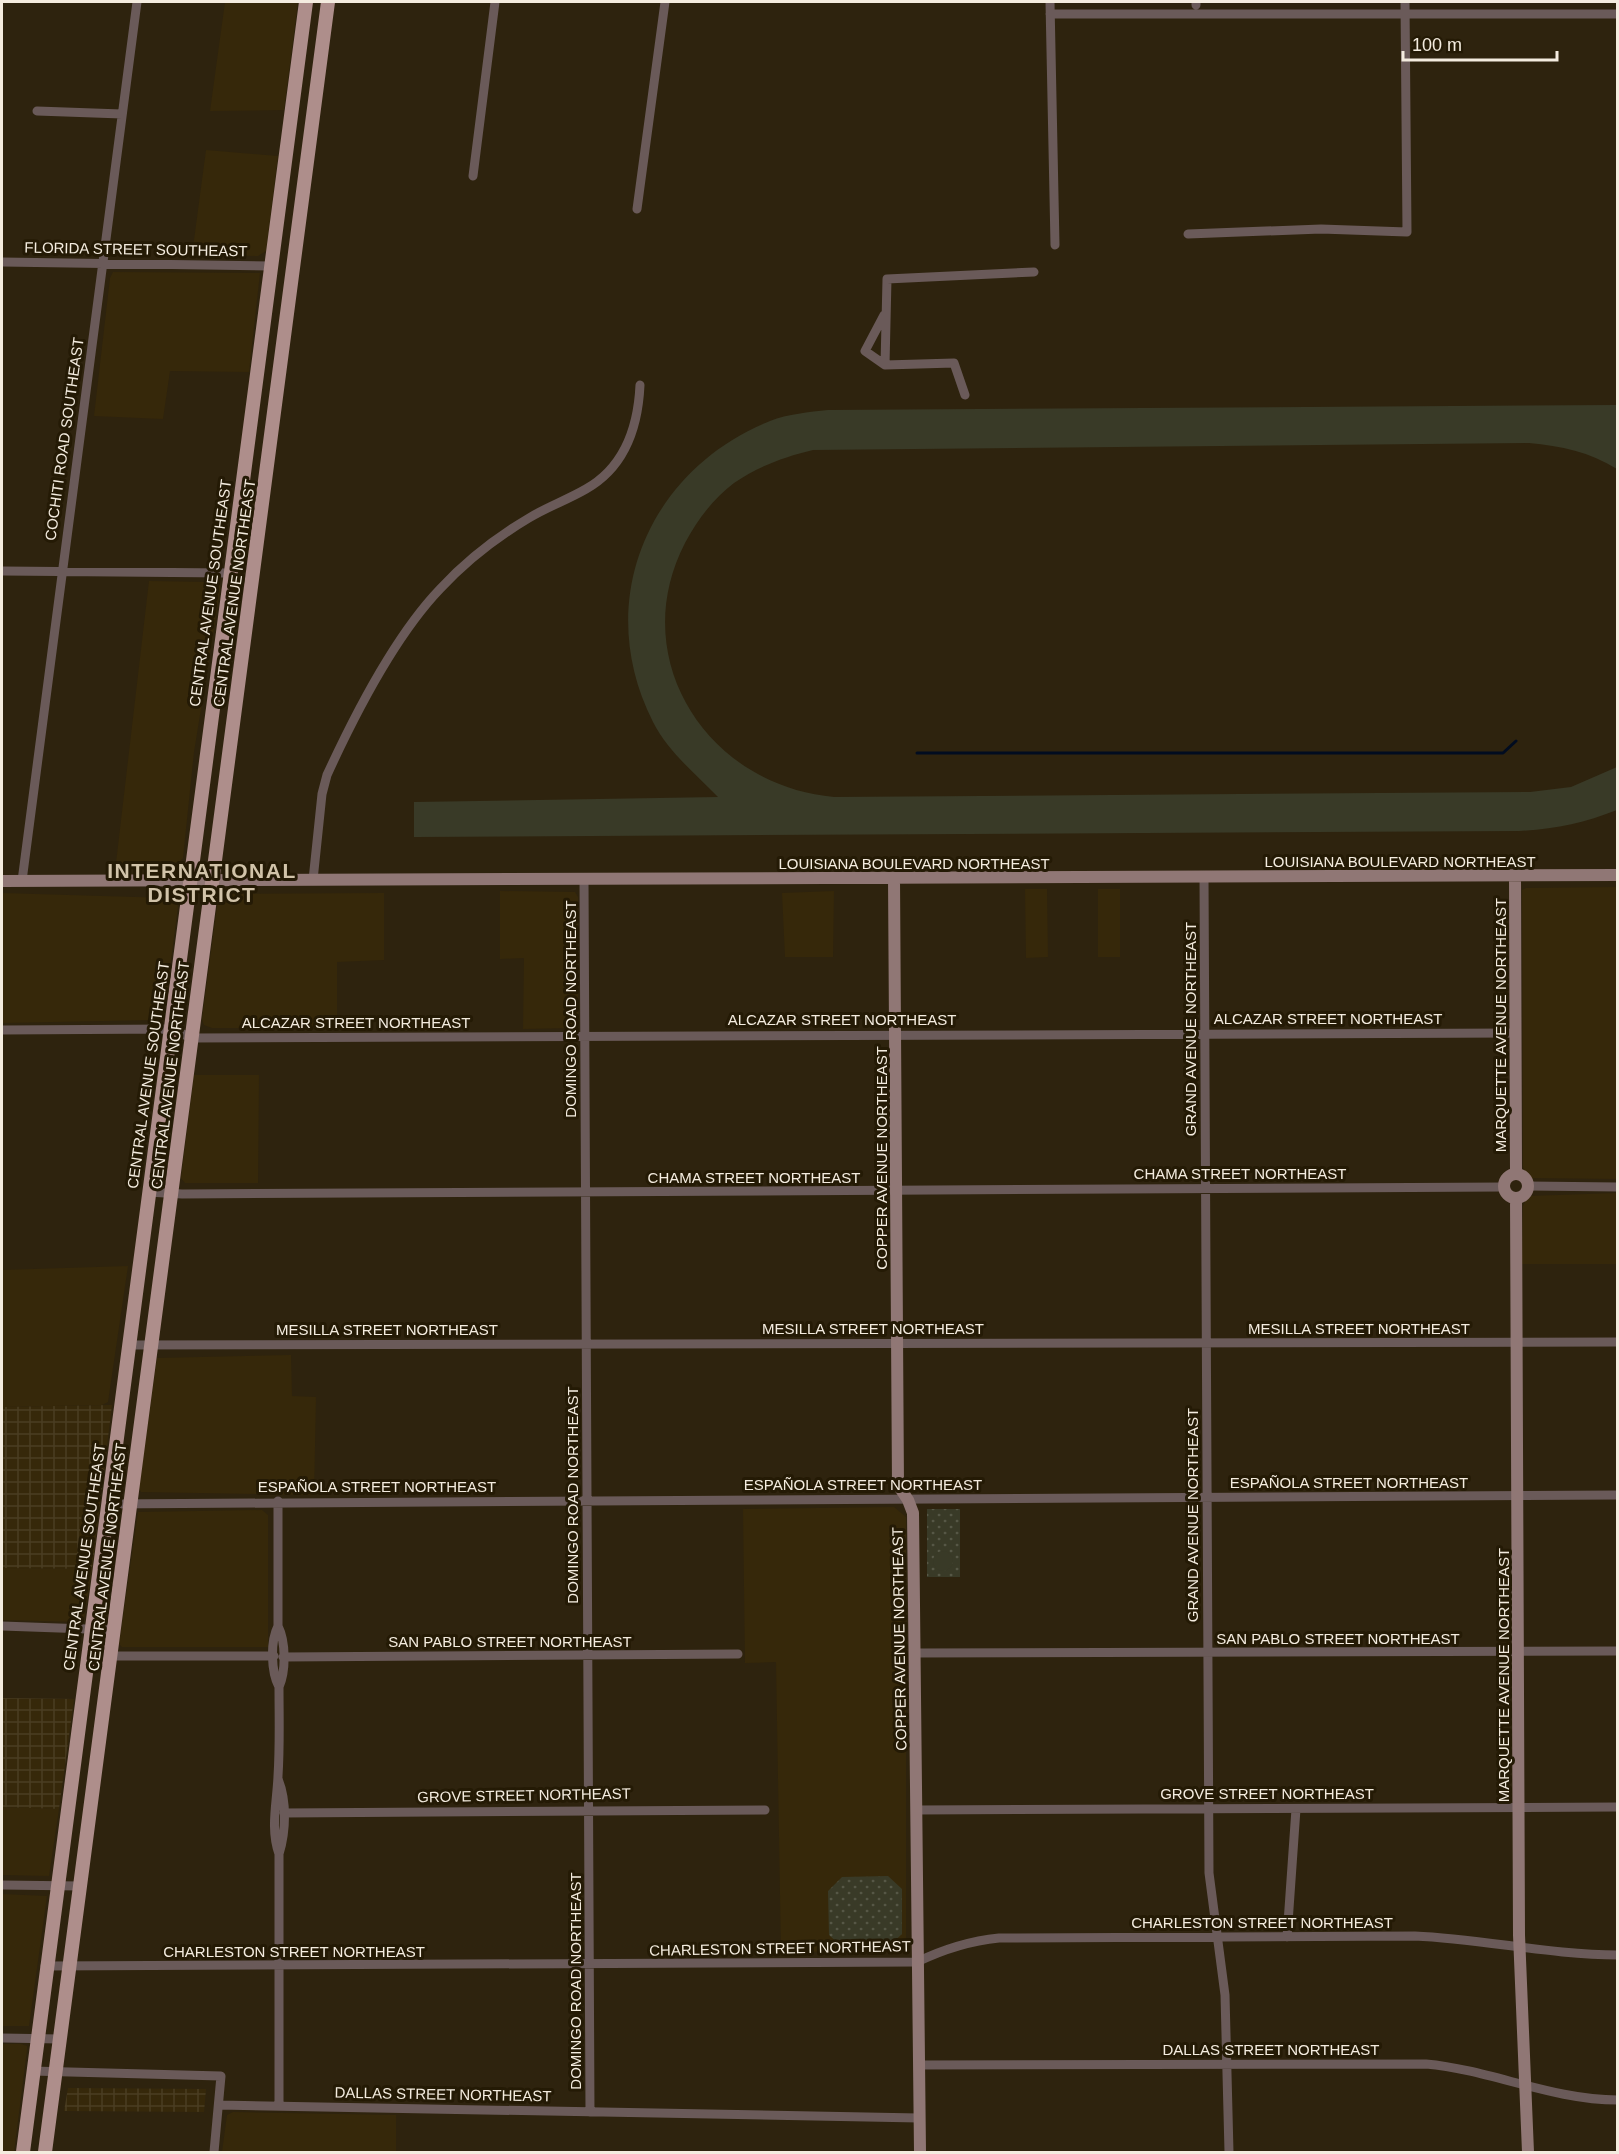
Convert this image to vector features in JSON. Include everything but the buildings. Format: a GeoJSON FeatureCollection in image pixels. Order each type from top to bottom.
{"type":"FeatureCollection","features":[{"type":"Feature","properties":{"kind":"main road","name":"CENTRAL AVENUE SOUTHEAST"},"geometry":{"type":"LineString","coordinates":[[23,2152],[45,1966],[306,2]]}},
{"type":"Feature","properties":{"kind":"main road","name":"CENTRAL AVENUE NORTHEAST"},"geometry":{"type":"LineString","coordinates":[[45,2152],[328,2]]}},
{"type":"Feature","properties":{"kind":"street","name":"COCHITI ROAD SOUTHEAST"},"geometry":{"type":"LineString","coordinates":[[22,881],[137,2]]}},
{"type":"Feature","properties":{"kind":"street"},"geometry":{"type":"LineString","coordinates":[[473,176],[495,2]]}},
{"type":"Feature","properties":{"kind":"street"},"geometry":{"type":"LineString","coordinates":[[637,209],[665,2]]}},
{"type":"Feature","properties":{"kind":"street"},"geometry":{"type":"LineString","coordinates":[[1050,2],[1055,245]]}},
{"type":"Feature","properties":{"kind":"street"},"geometry":{"type":"LineString","coordinates":[[1188,234],[1321,229],[1407,232],[1405,2]]}},
{"type":"Feature","properties":{"kind":"street"},"geometry":{"type":"LineString","coordinates":[[1050,14],[1405,16],[1617,14]]}},
{"type":"Feature","properties":{"kind":"street"},"geometry":{"type":"LineString","coordinates":[[37,111],[122,114]]}},
{"type":"Feature","properties":{"kind":"street","name":"FLORIDA STREET SOUTHEAST"},"geometry":{"type":"LineString","coordinates":[[2,262],[271,266]]}},
{"type":"Feature","properties":{"kind":"street"},"geometry":{"type":"LineString","coordinates":[[885,364],[886,279],[1034,272]]}},
{"type":"Feature","properties":{"kind":"street"},"geometry":{"type":"LineString","coordinates":[[886,310],[865,351],[885,364],[954,363],[966,395]]}},
{"type":"Feature","properties":{"kind":"street"},"geometry":{"type":"LineString","coordinates":[[313,880],[322,794],[327,775],[406,630],[441,588],[473,558],[530,517],[588,488],[613,467],[626,449],[635,427],[640,385]]}},
{"type":"Feature","properties":{"kind":"street"},"geometry":{"type":"LineString","coordinates":[[2,571],[229,573]]}},
{"type":"Feature","properties":{"kind":"street","name":"MARQUETTE AVENUE NORTHEAST"},"geometry":{"type":"LineString","coordinates":[[1515,875],[1516,1174]]}},
{"type":"Feature","properties":{"kind":"street","name":"LOUISIANA BOULEVARD NORTHEAST"},"geometry":{"type":"LineString","coordinates":[[2,881],[1617,875]]}},
{"type":"Feature","properties":{"kind":"street","name":"GRAND AVENUE NORTHEAST"},"geometry":{"type":"LineString","coordinates":[[1204,877],[1209,1873],[1225,1995],[1229,2152]]}},
{"type":"Feature","properties":{"kind":"street","name":"COPPER AVENUE NORTHEAST"},"geometry":{"type":"LineString","coordinates":[[894,878],[898,1485],[913,1513],[920,2152]]}},
{"type":"Feature","properties":{"kind":"street","name":"DOMINGO ROAD NORTHEAST"},"geometry":{"type":"LineString","coordinates":[[584,879],[590,2112]]}},
{"type":"Feature","properties":{"kind":"street"},"geometry":{"type":"LineString","coordinates":[[2,1030],[171,1029]]}},
{"type":"Feature","properties":{"kind":"street","name":"ALCAZAR STREET NORTHEAST"},"geometry":{"type":"LineString","coordinates":[[171,1029],[192,1038],[1514,1033]]}},
{"type":"Feature","properties":{"kind":"street"},"geometry":{"type":"LineString","coordinates":[[1516,1174],[1525,1179],[1528,1186],[1525,1193],[1516,1198],[1509,1196],[1504,1187],[1506,1180],[1516,1174]]}},
{"type":"Feature","properties":{"kind":"street"},"geometry":{"type":"LineString","coordinates":[[1528,1186],[1617,1187]]}},
{"type":"Feature","properties":{"kind":"street","name":"CHAMA STREET NORTHEAST"},"geometry":{"type":"LineString","coordinates":[[148,1192],[172,1194],[1504,1187]]}},
{"type":"Feature","properties":{"kind":"street","name":"MARQUETTE AVENUE NORTHEAST"},"geometry":{"type":"LineString","coordinates":[[1516,1198],[1519,1945],[1528,2152]]}},
{"type":"Feature","properties":{"kind":"street","name":"MESILLA STREET NORTHEAST"},"geometry":{"type":"LineString","coordinates":[[128,1345],[1617,1342]]}},
{"type":"Feature","properties":{"kind":"street","name":"ESPAÑOLA STREET NORTHEAST"},"geometry":{"type":"LineString","coordinates":[[108,1504],[278,1501],[1617,1496]]}},
{"type":"Feature","properties":{"kind":"street"},"geometry":{"type":"LineString","coordinates":[[278,1501],[278,1626],[274,1634],[279,1657],[275,1679],[279,1687],[278,1779],[275,1813],[276,1844],[279,1854]]}},
{"type":"Feature","properties":{"kind":"street"},"geometry":{"type":"LineString","coordinates":[[2,1626],[115,1630]]}},
{"type":"Feature","properties":{"kind":"street","name":"SAN PABLO STREET NORTHEAST"},"geometry":{"type":"LineString","coordinates":[[915,1653],[1617,1651]]}},
{"type":"Feature","properties":{"kind":"street","name":"SAN PABLO STREET NORTHEAST"},"geometry":{"type":"LineString","coordinates":[[87,1656],[738,1654]]}},
{"type":"Feature","properties":{"kind":"street"},"geometry":{"type":"LineString","coordinates":[[278,1779],[282,1789],[284,1813],[279,1854],[279,2105]]}},
{"type":"Feature","properties":{"kind":"street","name":"GROVE STREET NORTHEAST"},"geometry":{"type":"LineString","coordinates":[[916,1810],[1617,1807]]}},
{"type":"Feature","properties":{"kind":"street","name":"GROVE STREET NORTHEAST"},"geometry":{"type":"LineString","coordinates":[[284,1813],[590,1809],[765,1810]]}},
{"type":"Feature","properties":{"kind":"street"},"geometry":{"type":"LineString","coordinates":[[1287,1937],[1296,1809]]}},
{"type":"Feature","properties":{"kind":"street"},"geometry":{"type":"LineString","coordinates":[[2,1885],[81,1886]]}},
{"type":"Feature","properties":{"kind":"street","name":"CHARLESTON STREET NORTHEAST"},"geometry":{"type":"LineString","coordinates":[[45,1966],[917,1962],[943,1949],[973,1941],[999,1938],[1415,1936],[1463,1938],[1590,1955],[1617,1955]]}},
{"type":"Feature","properties":{"kind":"street"},"geometry":{"type":"LineString","coordinates":[[2,2038],[60,2039]]}},
{"type":"Feature","properties":{"kind":"street","name":"DALLAS STREET NORTHEAST"},"geometry":{"type":"LineString","coordinates":[[920,2065],[1426,2064],[1449,2066],[1580,2098],[1617,2100]]}},
{"type":"Feature","properties":{"kind":"street"},"geometry":{"type":"LineString","coordinates":[[32,2071],[221,2076],[214,2152]]}},
{"type":"Feature","properties":{"kind":"street","name":"DALLAS STREET NORTHEAST"},"geometry":{"type":"LineString","coordinates":[[220,2104],[919,2118]]}},
{"type":"Feature","properties":{"kind":"shaded area"},"geometry":{"type":"Polygon","coordinates":[[[225,2],[298,2],[284,110],[210,111],[225,2]]]}},
{"type":"Feature","properties":{"kind":"shaded area"},"geometry":{"type":"Polygon","coordinates":[[[206,150],[278,156],[266,251],[258,256],[192,255],[206,150]]]}},
{"type":"Feature","properties":{"kind":"shaded area"},"geometry":{"type":"Polygon","coordinates":[[[113,272],[260,273],[249,372],[170,371],[163,419],[94,416],[110,278],[113,272]]]}},
{"type":"Feature","properties":{"kind":"shaded area"},"geometry":{"type":"Polygon","coordinates":[[[214,580],[220,584],[220,591],[194,752],[183,858],[178,863],[116,863],[149,581],[206,582],[214,580]]]}},
{"type":"Feature","properties":{"kind":"shaded area"},"geometry":{"type":"Polygon","coordinates":[[[1617,887],[1617,1179],[1530,1178],[1525,1174],[1523,1166],[1522,890],[1526,888],[1617,887]]]}},
{"type":"Feature","properties":{"kind":"shaded area"},"geometry":{"type":"Polygon","coordinates":[[[1025,889],[1047,889],[1048,957],[1026,958],[1025,889]]]}},
{"type":"Feature","properties":{"kind":"shaded area"},"geometry":{"type":"Polygon","coordinates":[[[1098,889],[1120,889],[1120,957],[1098,957],[1098,889]]]}},
{"type":"Feature","properties":{"kind":"shaded area"},"geometry":{"type":"Polygon","coordinates":[[[500,891],[575,892],[578,897],[578,1019],[571,1028],[523,1029],[524,958],[500,959],[500,891]]]}},
{"type":"Feature","properties":{"kind":"shaded area"},"geometry":{"type":"Polygon","coordinates":[[[834,891],[833,957],[785,957],[782,893],[834,891]]]}},
{"type":"Feature","properties":{"kind":"shaded area"},"geometry":{"type":"Polygon","coordinates":[[[2,893],[169,898],[176,901],[178,907],[164,1013],[155,1020],[2,1023],[2,893]]]}},
{"type":"Feature","properties":{"kind":"shaded area"},"geometry":{"type":"Polygon","coordinates":[[[384,893],[384,960],[337,962],[337,1028],[212,1028],[204,1025],[202,1019],[218,899],[223,894],[384,893]]]}},
{"type":"Feature","properties":{"kind":"shaded area"},"geometry":{"type":"Polygon","coordinates":[[[194,1075],[259,1075],[258,1183],[185,1183],[181,1178],[194,1075]]]}},
{"type":"Feature","properties":{"kind":"shaded area"},"geometry":{"type":"Polygon","coordinates":[[[1617,1193],[1617,1264],[1522,1264],[1523,1206],[1528,1196],[1617,1193]]]}},
{"type":"Feature","properties":{"kind":"shaded area"},"geometry":{"type":"Polygon","coordinates":[[[128,1266],[108,1402],[102,1405],[2,1407],[2,1270],[128,1266]]]}},
{"type":"Feature","properties":{"kind":"shaded area"},"geometry":{"type":"Polygon","coordinates":[[[291,1355],[292,1396],[316,1397],[314,1495],[141,1492],[139,1488],[157,1358],[291,1355]]]}},
{"type":"Feature","properties":{"kind":"shaded area"},"geometry":{"type":"Polygon","coordinates":[[[112,1405],[92,1569],[2,1568],[2,1407],[112,1405]]]}},
{"type":"Feature","properties":{"kind":"shaded area"},"geometry":{"type":"Polygon","coordinates":[[[894,1507],[906,1517],[906,1951],[781,1952],[776,1662],[745,1663],[743,1509],[894,1507]]]}},
{"type":"Feature","properties":{"kind":"shaded area"},"geometry":{"type":"Polygon","coordinates":[[[262,1510],[268,1515],[268,1647],[122,1647],[119,1644],[138,1512],[262,1510]]]}},
{"type":"Feature","properties":{"kind":"shaded area"},"geometry":{"type":"Polygon","coordinates":[[[2,1568],[92,1569],[84,1619],[77,1622],[2,1620],[2,1568]]]}},
{"type":"Feature","properties":{"kind":"shaded area"},"geometry":{"type":"Polygon","coordinates":[[[2,1698],[74,1699],[59,1809],[2,1807],[2,1698]]]}},
{"type":"Feature","properties":{"kind":"shaded area"},"geometry":{"type":"Polygon","coordinates":[[[2,1807],[59,1809],[49,1876],[2,1875],[2,1807]]]}},
{"type":"Feature","properties":{"kind":"shaded area"},"geometry":{"type":"Polygon","coordinates":[[[2,1894],[47,1896],[29,2026],[2,2026],[2,1894]]]}},
{"type":"Feature","properties":{"kind":"shaded area"},"geometry":{"type":"Polygon","coordinates":[[[2,2044],[27,2046],[14,2152],[2,2152],[2,2044]]]}},
{"type":"Feature","properties":{"kind":"shaded area"},"geometry":{"type":"Polygon","coordinates":[[[68,2088],[206,2089],[204,2112],[64,2111],[68,2088]]]}},
{"type":"Feature","properties":{"kind":"shaded area"},"geometry":{"type":"Polygon","coordinates":[[[233,2112],[396,2115],[396,2152],[222,2152],[227,2115],[233,2112]]]}},
{"type":"Feature","properties":{"kind":"green space"},"geometry":{"type":"Polygon","coordinates":[[[1617,405],[1617,469],[1596,458],[1575,451],[1529,443],[813,450],[782,459],[753,472],[734,483],[706,510],[685,543],[669,587],[665,630],[673,671],[690,709],[716,742],[749,769],[789,788],[834,797],[1530,792],[1571,787],[1617,767],[1617,810],[1605,815],[1569,825],[1519,831],[414,837],[414,802],[718,797],[675,753],[653,722],[636,677],[628,631],[631,587],[643,545],[663,506],[692,472],[727,443],[770,421],[791,415],[828,410],[1617,405]]]}},
{"type":"Feature","properties":{"kind":"green space"},"geometry":{"type":"Polygon","coordinates":[[[927,1509],[960,1509],[960,1577],[927,1577],[927,1509]]]}},
{"type":"Feature","properties":{"kind":"green space"},"geometry":{"type":"Polygon","coordinates":[[[939,1551],[947,1551],[953,1557],[953,1565],[947,1571],[939,1571],[933,1565],[933,1557],[939,1551]]]}},
{"type":"Feature","properties":{"kind":"green space"},"geometry":{"type":"Polygon","coordinates":[[[888,1876],[902,1889],[902,1934],[888,1947],[843,1948],[829,1935],[828,1891],[842,1877],[888,1876]]]}},
{"type":"Feature","properties":{"kind":"waterway"},"geometry":{"type":"LineString","coordinates":[[917,753],[1503,753],[1516,741]]}},
{"type":"Feature","properties":{"kind":"district","name":"INTERNATIONAL DISTRICT"},"geometry":{"type":"Point","coordinates":[202,882]}}]}
